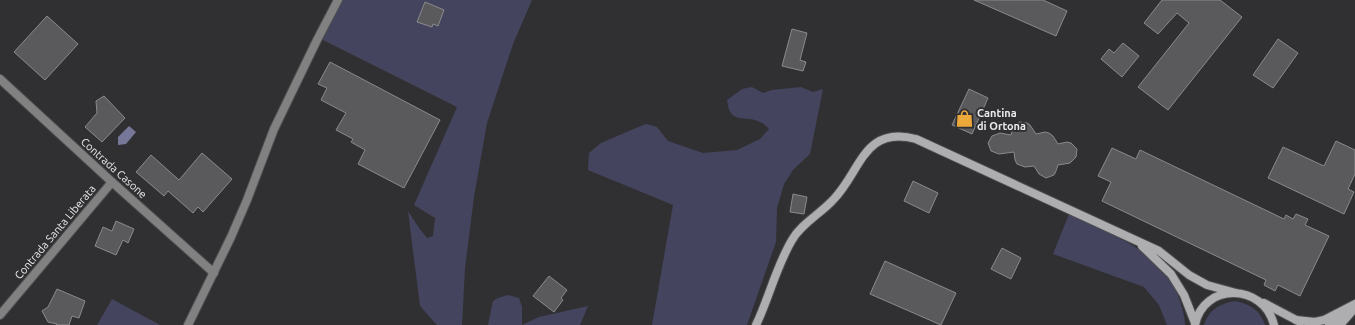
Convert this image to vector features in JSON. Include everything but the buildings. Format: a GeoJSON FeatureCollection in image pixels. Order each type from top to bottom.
{"type":"FeatureCollection","features":[{"type":"Feature","properties":{"kind":"main road"},"geometry":{"type":"LineString","coordinates":[[756,325],[782,260],[791,241],[799,229],[814,218],[834,199],[849,180],[863,155],[870,147],[890,137],[899,136],[916,140],[1159,251],[1189,275],[1207,285],[1236,293],[1246,294],[1304,325]]}},
{"type":"Feature","properties":{"kind":"main road"},"geometry":{"type":"LineString","coordinates":[[1135,240],[1171,274],[1184,295],[1195,324]]}},
{"type":"Feature","properties":{"kind":"main road"},"geometry":{"type":"LineString","coordinates":[[1195,324],[1201,310],[1210,300],[1223,294],[1236,293]]}},
{"type":"Feature","properties":{"kind":"main road"},"geometry":{"type":"LineString","coordinates":[[1256,299],[1269,312],[1274,325]]}},
{"type":"Feature","properties":{"kind":"main road"},"geometry":{"type":"LineString","coordinates":[[1296,320],[1315,322],[1324,320],[1355,306]]}},
{"type":"Feature","properties":{"kind":"main road"},"geometry":{"type":"LineString","coordinates":[[1329,325],[1355,306]]}},
{"type":"Feature","properties":{"kind":"main road"},"geometry":{"type":"LineString","coordinates":[[1340,325],[1355,306]]}},
{"type":"Feature","properties":{"kind":"street"},"geometry":{"type":"LineString","coordinates":[[188,325],[231,237],[274,129],[338,0]]}},
{"type":"Feature","properties":{"kind":"street","name":"Contrada Casone"},"geometry":{"type":"LineString","coordinates":[[0,79],[214,273]]}},
{"type":"Feature","properties":{"kind":"street","name":"Contrada Santa Liberata"},"geometry":{"type":"LineString","coordinates":[[0,315],[112,182]]}},
{"type":"Feature","properties":{"kind":"shaded area"},"geometry":{"type":"Polygon","coordinates":[[[342,0],[532,0],[513,44],[487,123],[474,197],[465,268],[462,325],[437,325],[420,306],[408,211],[427,238],[433,236],[435,218],[414,205],[457,107],[321,39],[342,0]]]}},
{"type":"Feature","properties":{"kind":"shaded area"},"geometry":{"type":"Polygon","coordinates":[[[752,87],[763,93],[772,90],[801,87],[813,92],[823,89],[810,154],[793,170],[784,184],[777,208],[776,242],[747,325],[652,325],[673,205],[588,170],[589,153],[601,143],[646,124],[657,127],[668,141],[703,153],[737,150],[760,139],[769,129],[763,123],[756,120],[739,118],[731,114],[727,100],[742,89],[752,87]]]}},
{"type":"Feature","properties":{"kind":"shaded area"},"geometry":{"type":"Polygon","coordinates":[[[129,126],[136,132],[126,144],[118,145],[118,137],[129,126]]]}},
{"type":"Feature","properties":{"kind":"shaded area"},"geometry":{"type":"Polygon","coordinates":[[[1069,214],[1119,237],[1149,257],[1173,284],[1180,301],[1185,325],[1167,325],[1159,305],[1144,287],[1053,254],[1069,214]]]}},
{"type":"Feature","properties":{"kind":"shaded area"},"geometry":{"type":"Polygon","coordinates":[[[508,295],[519,298],[522,307],[522,325],[488,325],[493,301],[508,295]]]}},
{"type":"Feature","properties":{"kind":"shaded area"},"geometry":{"type":"Polygon","coordinates":[[[112,299],[160,325],[97,325],[112,299]]]}},
{"type":"Feature","properties":{"kind":"shaded area"},"geometry":{"type":"Polygon","coordinates":[[[1235,301],[1254,308],[1260,315],[1265,325],[1204,325],[1212,311],[1225,303],[1235,301]]]}},
{"type":"Feature","properties":{"kind":"shaded area"},"geometry":{"type":"Polygon","coordinates":[[[588,306],[580,325],[522,325],[539,317],[588,306]]]}},
{"type":"Feature","properties":{"kind":"place","name":"Cantina di Ortona"},"geometry":{"type":"Point","coordinates":[964,119]}}]}
